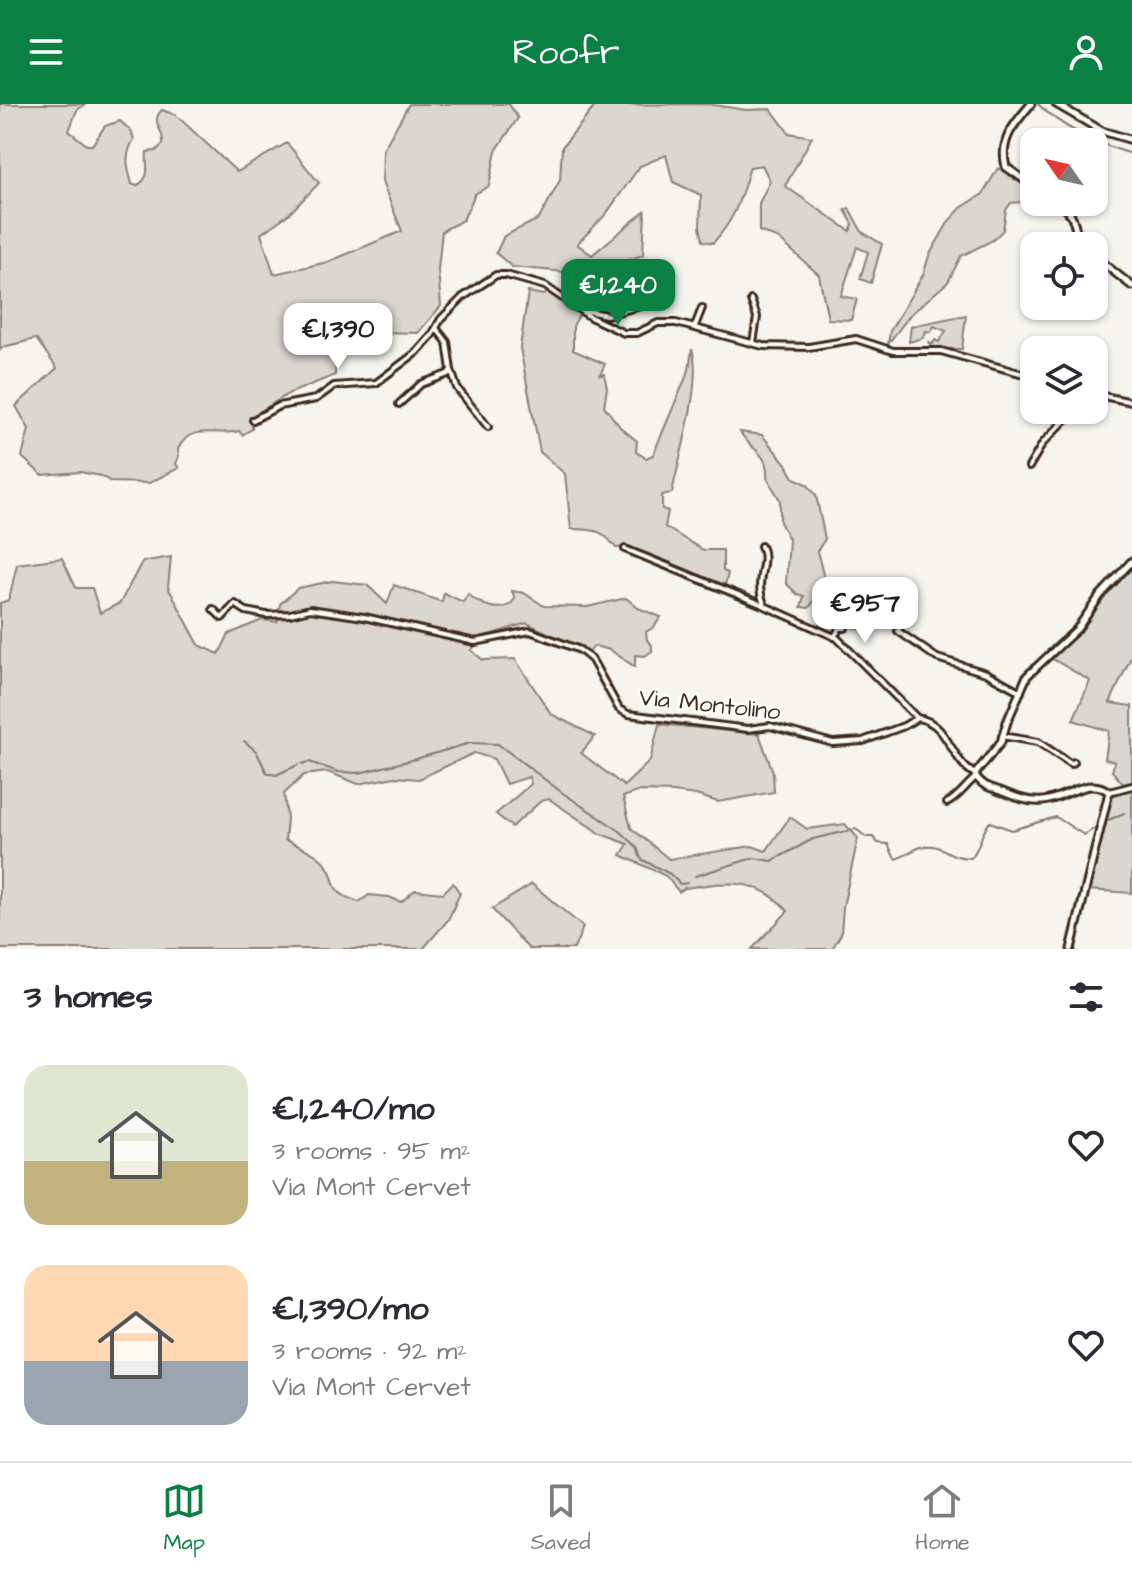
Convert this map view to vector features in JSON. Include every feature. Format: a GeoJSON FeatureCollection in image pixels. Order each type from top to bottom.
{"type":"FeatureCollection","features":[{"type":"Feature","properties":{"kind":"street"},"geometry":{"type":"LineString","coordinates":[[1020,179],[1006,167],[1003,153],[1007,135],[1031,104]]}},
{"type":"Feature","properties":{"kind":"street"},"geometry":{"type":"LineString","coordinates":[[1056,104],[1102,131],[1132,140]]}},
{"type":"Feature","properties":{"kind":"street"},"geometry":{"type":"LineString","coordinates":[[1108,267],[1132,286]]}},
{"type":"Feature","properties":{"kind":"street"},"geometry":{"type":"LineString","coordinates":[[253,420],[279,406],[316,399],[334,386],[376,383],[417,352],[441,319],[463,297],[496,275],[545,286],[584,312],[624,333],[637,333],[658,323],[695,326],[753,343],[785,348],[856,339],[893,351],[941,351],[1020,373]]}},
{"type":"Feature","properties":{"kind":"street"},"geometry":{"type":"LineString","coordinates":[[751,300],[757,317],[753,343]]}},
{"type":"Feature","properties":{"kind":"street"},"geometry":{"type":"LineString","coordinates":[[584,312],[607,315],[641,306]]}},
{"type":"Feature","properties":{"kind":"street"},"geometry":{"type":"LineString","coordinates":[[695,326],[702,308]]}},
{"type":"Feature","properties":{"kind":"street"},"geometry":{"type":"LineString","coordinates":[[436,328],[447,342],[457,388],[488,427]]}},
{"type":"Feature","properties":{"kind":"street"},"geometry":{"type":"LineString","coordinates":[[399,404],[421,384],[451,370]]}},
{"type":"Feature","properties":{"kind":"street"},"geometry":{"type":"LineString","coordinates":[[1108,397],[1132,402]]}},
{"type":"Feature","properties":{"kind":"street"},"geometry":{"type":"LineString","coordinates":[[1029,467],[1043,443],[1061,424]]}},
{"type":"Feature","properties":{"kind":"street"},"geometry":{"type":"LineString","coordinates":[[761,546],[765,554],[758,588],[765,606]]}},
{"type":"Feature","properties":{"kind":"street"},"geometry":{"type":"LineString","coordinates":[[625,549],[834,637],[917,718],[928,720],[941,731],[967,769],[988,787],[1035,801],[1059,797],[1079,788],[1101,787],[1109,792],[1132,786]]}},
{"type":"Feature","properties":{"kind":"street"},"geometry":{"type":"LineString","coordinates":[[947,803],[958,797],[996,751],[1027,676],[1077,629],[1100,596],[1132,561]]}},
{"type":"Feature","properties":{"kind":"street","name":"Via Montolino"},"geometry":{"type":"LineString","coordinates":[[213,609],[222,618],[235,604],[246,611],[266,615],[310,609],[364,617],[475,642],[530,631],[580,650],[592,660],[619,709],[628,714],[748,729],[770,726],[833,743],[863,741],[917,718]]}},
{"type":"Feature","properties":{"kind":"street"},"geometry":{"type":"LineString","coordinates":[[904,616],[898,631],[937,658],[986,673],[1021,692]]}},
{"type":"Feature","properties":{"kind":"street"},"geometry":{"type":"LineString","coordinates":[[834,637],[840,628],[845,628]]}},
{"type":"Feature","properties":{"kind":"street"},"geometry":{"type":"LineString","coordinates":[[1002,736],[1038,742],[1071,764],[1074,762]]}},
{"type":"Feature","properties":{"kind":"street"},"geometry":{"type":"LineString","coordinates":[[1071,949],[1109,792]]}},
{"type":"Feature","properties":{"kind":"shaded area"},"geometry":{"type":"Polygon","coordinates":[[[0,104],[86,104],[77,110],[69,131],[87,145],[92,145],[105,126],[120,121],[131,131],[134,139],[127,161],[132,184],[136,186],[145,179],[147,152],[156,151],[163,144],[157,122],[162,110],[176,115],[237,172],[287,143],[319,183],[290,213],[261,234],[274,274],[328,262],[402,231],[382,182],[383,150],[409,104],[509,104],[518,118],[496,151],[489,186],[475,194],[463,220],[442,231],[438,270],[441,306],[418,333],[377,332],[336,348],[335,375],[288,394],[252,417],[252,429],[242,435],[239,431],[197,433],[183,441],[178,449],[176,464],[179,468],[149,483],[111,482],[101,476],[80,472],[42,475],[22,457],[29,429],[16,406],[57,368],[36,339],[0,350],[0,104]]]}},
{"type":"Feature","properties":{"kind":"shaded area"},"geometry":{"type":"Polygon","coordinates":[[[707,104],[746,110],[771,109],[789,133],[812,137],[785,186],[850,231],[853,224],[845,210],[849,208],[862,232],[882,244],[871,283],[860,279],[868,252],[857,247],[841,296],[857,299],[851,320],[828,319],[819,275],[779,239],[759,231],[759,203],[770,181],[762,165],[750,167],[732,216],[713,243],[703,241],[701,195],[673,182],[666,155],[640,166],[606,214],[577,244],[592,255],[645,211],[643,255],[586,274],[512,267],[496,253],[504,236],[539,219],[560,180],[562,147],[596,105],[707,104]]]}},
{"type":"Feature","properties":{"kind":"shaded area"},"geometry":{"type":"Polygon","coordinates":[[[998,168],[1020,181],[1020,202],[1011,203],[1006,210],[1003,230],[993,240],[961,256],[948,282],[910,315],[888,344],[890,331],[923,275],[929,256],[949,221],[961,208],[983,194],[998,168]]]}},
{"type":"Feature","properties":{"kind":"shaded area"},"geometry":{"type":"Polygon","coordinates":[[[548,291],[580,313],[573,326],[573,350],[605,364],[600,375],[604,374],[607,388],[604,406],[621,428],[637,441],[636,452],[646,458],[653,455],[689,370],[692,349],[695,363],[689,420],[672,493],[662,495],[662,509],[668,511],[665,527],[703,550],[723,550],[723,571],[728,573],[725,586],[653,556],[616,548],[597,531],[571,529],[565,474],[540,452],[520,348],[528,292],[544,295],[548,291]]]}},
{"type":"Feature","properties":{"kind":"shaded area"},"geometry":{"type":"Polygon","coordinates":[[[966,315],[962,349],[933,349],[928,341],[933,344],[935,340],[939,342],[946,331],[934,326],[931,332],[926,331],[923,338],[909,342],[911,326],[966,315]]]}},
{"type":"Feature","properties":{"kind":"shaded area"},"geometry":{"type":"Polygon","coordinates":[[[740,432],[762,435],[794,478],[807,484],[816,495],[825,539],[817,551],[826,586],[841,589],[863,623],[862,630],[840,623],[844,614],[815,599],[809,608],[801,607],[804,596],[797,594],[786,583],[789,539],[780,522],[780,500],[767,478],[762,457],[740,432]]]}},
{"type":"Feature","properties":{"kind":"shaded area"},"geometry":{"type":"Polygon","coordinates":[[[171,557],[168,587],[199,645],[219,654],[229,634],[262,620],[277,622],[280,604],[298,588],[332,581],[367,585],[387,604],[394,585],[442,602],[444,593],[463,602],[468,594],[485,605],[498,608],[515,599],[512,591],[524,593],[544,606],[587,607],[626,598],[638,608],[661,617],[646,632],[652,651],[645,656],[635,655],[635,667],[610,650],[594,646],[589,653],[527,623],[486,636],[471,650],[483,660],[515,659],[551,714],[595,736],[581,753],[624,786],[650,761],[659,724],[759,734],[773,772],[774,792],[718,802],[696,795],[640,791],[623,797],[631,828],[669,859],[752,846],[766,851],[790,817],[807,829],[845,824],[858,838],[843,907],[841,934],[832,949],[752,949],[788,911],[765,892],[728,883],[685,888],[679,892],[666,876],[621,855],[628,844],[601,834],[549,799],[541,801],[512,827],[496,814],[531,784],[529,777],[506,784],[494,759],[474,753],[419,779],[395,777],[358,784],[328,772],[304,775],[284,794],[287,818],[285,840],[320,858],[329,869],[337,889],[348,898],[359,902],[369,895],[401,902],[415,890],[443,893],[453,883],[460,893],[448,920],[423,949],[0,949],[0,603],[9,600],[17,564],[62,558],[76,588],[92,588],[100,613],[120,603],[142,562],[171,557]]]}},
{"type":"Feature","properties":{"kind":"shaded area"},"geometry":{"type":"Polygon","coordinates":[[[1132,565],[1132,655],[1110,703],[1132,706],[1132,782],[1123,784],[1112,771],[1115,762],[1105,759],[1109,731],[1073,720],[1090,681],[1051,658],[1079,630],[1101,598],[1132,565]]]}},
{"type":"Feature","properties":{"kind":"shaded area"},"geometry":{"type":"Polygon","coordinates":[[[1132,789],[1132,893],[1087,890],[1112,794],[1132,789]]]}},
{"type":"Feature","properties":{"kind":"shaded area"},"geometry":{"type":"Polygon","coordinates":[[[532,884],[583,927],[574,949],[529,949],[492,909],[532,884]]]}},
{"type":"Feature","properties":{"kind":"waterway"},"geometry":{"type":"LineString","coordinates":[[1038,104],[1082,135],[1132,154]]}},
{"type":"Feature","properties":{"kind":"waterway"},"geometry":{"type":"LineString","coordinates":[[244,741],[256,751],[267,773],[276,775],[298,765]]}},
{"type":"Feature","properties":{"kind":"waterway"},"geometry":{"type":"LineString","coordinates":[[302,764],[309,762],[339,772],[359,773],[470,743],[498,744],[620,831],[637,847],[641,859],[670,874],[680,884],[687,883]]}},
{"type":"Feature","properties":{"kind":"waterway"},"geometry":{"type":"LineString","coordinates":[[1104,822],[1124,813]]}},
{"type":"Feature","properties":{"kind":"waterway"},"geometry":{"type":"LineString","coordinates":[[695,876],[753,858],[772,861],[813,839],[856,829],[878,843],[888,844],[895,859],[927,846],[971,858],[990,822],[1012,830],[1056,817],[1084,835],[1098,826]]}}]}
